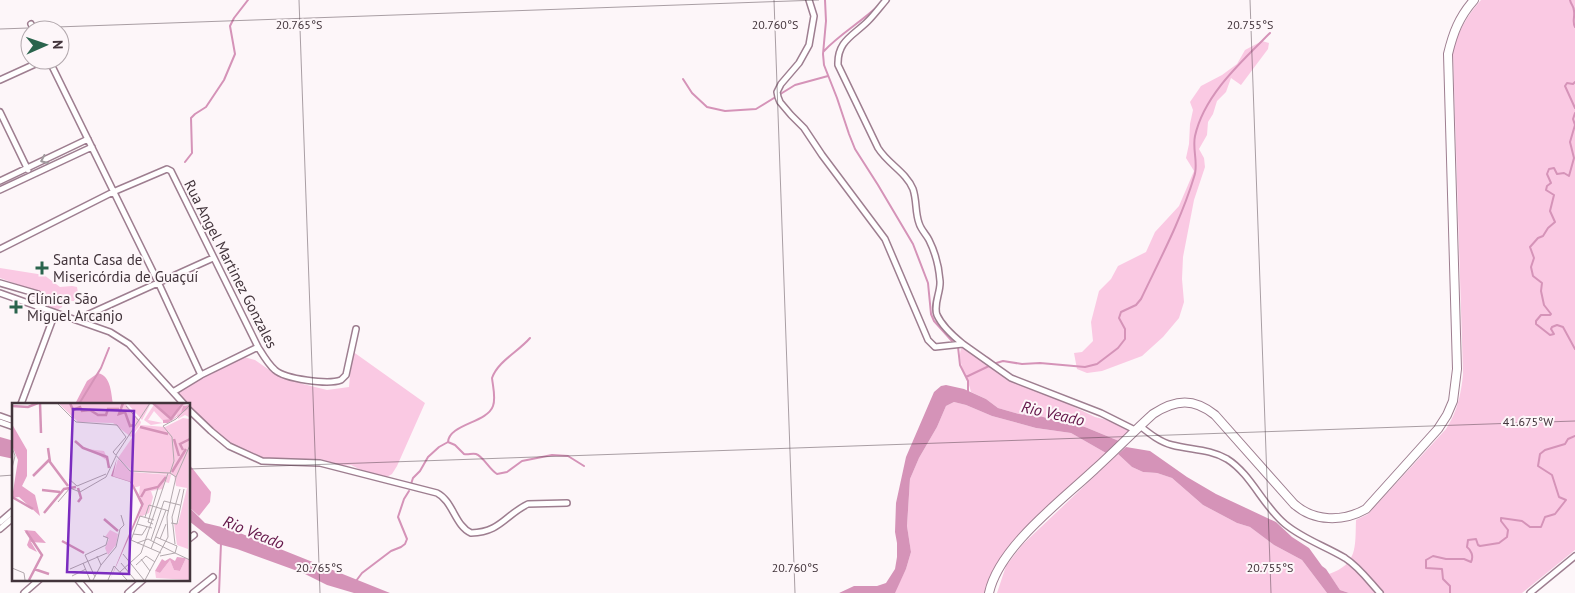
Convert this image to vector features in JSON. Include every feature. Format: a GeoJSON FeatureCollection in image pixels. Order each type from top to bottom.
{"type":"FeatureCollection","features":[{"type":"Feature","properties":{"kind":"main road"},"geometry":{"type":"LineString","coordinates":[[989,593],[997,570],[1007,554],[1028,531],[1137,428],[1153,414],[1172,404],[1196,403],[1206,407],[1215,414],[1298,508],[1314,517],[1328,519],[1355,515],[1366,509],[1438,430],[1454,401],[1457,369],[1448,54],[1454,29],[1461,16],[1474,0]]}},
{"type":"Feature","properties":{"kind":"street"},"geometry":{"type":"LineString","coordinates":[[809,0],[814,16],[809,45],[799,63],[779,88],[778,97],[780,102],[804,128],[885,239],[928,340],[936,347],[963,344]]}},
{"type":"Feature","properties":{"kind":"street"},"geometry":{"type":"LineString","coordinates":[[886,0],[867,22],[842,45],[838,53],[838,65],[883,156],[907,178],[912,187],[917,204],[918,222],[929,240],[938,266],[940,288],[936,305],[937,314],[946,328],[963,344],[1011,378],[1137,428],[1162,442],[1206,451],[1229,460],[1240,470],[1266,505],[1285,524],[1297,533],[1346,559],[1360,570],[1380,593]]}},
{"type":"Feature","properties":{"kind":"street"},"geometry":{"type":"LineString","coordinates":[[0,80],[22,70]]}},
{"type":"Feature","properties":{"kind":"street"},"geometry":{"type":"LineString","coordinates":[[54,70],[158,282],[201,375]]}},
{"type":"Feature","properties":{"kind":"street"},"geometry":{"type":"LineString","coordinates":[[0,112],[31,175]]}},
{"type":"Feature","properties":{"kind":"street"},"geometry":{"type":"LineString","coordinates":[[0,181],[88,139]]}},
{"type":"Feature","properties":{"kind":"street"},"geometry":{"type":"LineString","coordinates":[[0,190],[92,146]]}},
{"type":"Feature","properties":{"kind":"street","name":"Rua Angel Martinez Gonzales"},"geometry":{"type":"LineString","coordinates":[[114,192],[164,169],[171,171],[258,348],[273,369],[283,375],[308,380],[336,382],[341,380],[346,375],[356,329]]}},
{"type":"Feature","properties":{"kind":"street"},"geometry":{"type":"LineString","coordinates":[[0,249],[114,192]]}},
{"type":"Feature","properties":{"kind":"street"},"geometry":{"type":"LineString","coordinates":[[76,320],[213,258]]}},
{"type":"Feature","properties":{"kind":"street"},"geometry":{"type":"LineString","coordinates":[[0,283],[38,294],[43,300],[43,309]]}},
{"type":"Feature","properties":{"kind":"street"},"geometry":{"type":"LineString","coordinates":[[0,294],[119,337],[129,344],[183,403]]}},
{"type":"Feature","properties":{"kind":"street"},"geometry":{"type":"LineString","coordinates":[[21,403],[55,314]]}},
{"type":"Feature","properties":{"kind":"street"},"geometry":{"type":"LineString","coordinates":[[173,392],[201,375],[258,348]]}},
{"type":"Feature","properties":{"kind":"street"},"geometry":{"type":"LineString","coordinates":[[190,411],[229,446],[262,461],[320,463],[396,481],[440,494],[464,528],[471,533],[494,529],[522,506],[528,504],[567,503]]}},
{"type":"Feature","properties":{"kind":"street"},"geometry":{"type":"LineString","coordinates":[[0,416],[12,420]]}},
{"type":"Feature","properties":{"kind":"street"},"geometry":{"type":"LineString","coordinates":[[0,422],[12,426]]}},
{"type":"Feature","properties":{"kind":"street"},"geometry":{"type":"LineString","coordinates":[[0,522],[12,512]]}},
{"type":"Feature","properties":{"kind":"street"},"geometry":{"type":"LineString","coordinates":[[0,529],[12,519]]}},
{"type":"Feature","properties":{"kind":"street"},"geometry":{"type":"LineString","coordinates":[[190,538],[194,535]]}},
{"type":"Feature","properties":{"kind":"street"},"geometry":{"type":"LineString","coordinates":[[1530,593],[1575,556]]}},
{"type":"Feature","properties":{"kind":"street"},"geometry":{"type":"LineString","coordinates":[[194,593],[213,577]]}},
{"type":"Feature","properties":{"kind":"street"},"geometry":{"type":"LineString","coordinates":[[24,593],[39,580]]}},
{"type":"Feature","properties":{"kind":"street"},"geometry":{"type":"LineString","coordinates":[[78,580],[89,593]]}},
{"type":"Feature","properties":{"kind":"street"},"geometry":{"type":"LineString","coordinates":[[128,593],[143,580]]}},
{"type":"Feature","properties":{"kind":"shaded area"},"geometry":{"type":"Polygon","coordinates":[[[1481,0],[1575,0],[1575,550],[1522,593],[1349,593],[1340,590],[1329,574],[1338,570],[1350,560],[1355,546],[1356,520],[1368,514],[1446,429],[1456,410],[1460,396],[1463,374],[1453,53],[1463,25],[1481,0]]]}},
{"type":"Feature","properties":{"kind":"shaded area"},"geometry":{"type":"Polygon","coordinates":[[[1262,41],[1269,43],[1268,49],[1241,85],[1231,78],[1226,92],[1217,101],[1208,122],[1207,135],[1199,149],[1204,158],[1205,167],[1194,200],[1183,257],[1184,302],[1179,318],[1163,337],[1142,356],[1102,371],[1087,373],[1077,369],[1074,353],[1082,352],[1093,341],[1091,322],[1099,291],[1111,279],[1118,266],[1146,252],[1155,232],[1179,206],[1194,171],[1186,158],[1193,110],[1190,102],[1201,86],[1222,75],[1237,64],[1245,50],[1262,41]]]}},
{"type":"Feature","properties":{"kind":"shaded area"},"geometry":{"type":"Polygon","coordinates":[[[0,268],[44,275],[60,287],[77,287],[78,293],[74,301],[63,301],[62,307],[57,310],[48,307],[45,297],[41,293],[0,278],[0,268]]]}},
{"type":"Feature","properties":{"kind":"shaded area"},"geometry":{"type":"Polygon","coordinates":[[[962,346],[989,357],[1016,379],[1095,417],[1134,427],[1119,441],[1085,427],[998,408],[986,399],[971,392],[960,358],[962,346]]]}},
{"type":"Feature","properties":{"kind":"shaded area"},"geometry":{"type":"Polygon","coordinates":[[[352,351],[425,403],[397,466],[392,474],[385,478],[371,475],[351,465],[334,466],[303,462],[275,465],[252,457],[227,443],[190,413],[190,403],[179,403],[168,392],[178,391],[213,371],[244,357],[255,360],[278,376],[303,384],[327,390],[349,387],[352,351]]]}},
{"type":"Feature","properties":{"kind":"shaded area"},"geometry":{"type":"Polygon","coordinates":[[[98,373],[106,378],[111,390],[113,403],[76,403],[87,381],[98,373]]]}},
{"type":"Feature","properties":{"kind":"shaded area","name":"Rio Veado"},"geometry":{"type":"Polygon","coordinates":[[[946,385],[964,389],[986,399],[998,408],[1085,427],[1119,441],[1106,453],[1071,433],[1036,428],[992,416],[954,402],[946,406],[910,479],[907,526],[911,552],[906,569],[895,593],[839,593],[854,586],[877,586],[886,583],[895,569],[897,557],[895,532],[896,503],[906,457],[934,392],[941,386],[946,385]]]}},
{"type":"Feature","properties":{"kind":"shaded area"},"geometry":{"type":"Polygon","coordinates":[[[954,402],[992,416],[1036,428],[1071,433],[1106,453],[1012,542],[998,562],[987,593],[894,593],[906,569],[911,552],[907,526],[910,479],[946,406],[954,402]]]}},
{"type":"Feature","properties":{"kind":"shaded area"},"geometry":{"type":"Polygon","coordinates":[[[0,437],[12,440],[12,459],[0,456],[0,437]]]}},
{"type":"Feature","properties":{"kind":"shaded area"},"geometry":{"type":"Polygon","coordinates":[[[1126,447],[1150,451],[1187,477],[1216,494],[1276,522],[1292,537],[1309,548],[1340,590],[1349,593],[1327,593],[1302,560],[1274,545],[1250,527],[1237,523],[1203,505],[1172,478],[1157,473],[1143,472],[1132,467],[1118,454],[1126,447]]]}},
{"type":"Feature","properties":{"kind":"shaded area"},"geometry":{"type":"Polygon","coordinates":[[[1118,454],[1132,467],[1143,472],[1157,473],[1172,478],[1203,505],[1237,523],[1250,527],[1274,545],[1302,560],[1327,593],[997,593],[1006,566],[1022,545],[1118,454]]]}},
{"type":"Feature","properties":{"kind":"shaded area"},"geometry":{"type":"Polygon","coordinates":[[[190,465],[211,492],[210,502],[199,516],[190,508],[190,465]]]}},
{"type":"Feature","properties":{"kind":"shaded area","name":"Rio Veado"},"geometry":{"type":"Polygon","coordinates":[[[190,508],[205,523],[230,529],[390,593],[354,593],[327,585],[303,573],[237,549],[218,544],[190,522],[190,508]]]}},
{"type":"Feature","properties":{"kind":"waterway"},"geometry":{"type":"LineString","coordinates":[[185,162],[192,153],[191,118],[206,107],[224,80],[235,54],[230,26],[248,0]]}},
{"type":"Feature","properties":{"kind":"waterway"},"geometry":{"type":"LineString","coordinates":[[825,0],[824,65],[849,134],[855,149],[913,244],[928,283],[931,314],[934,321],[952,341]]}},
{"type":"Feature","properties":{"kind":"waterway"},"geometry":{"type":"LineString","coordinates":[[1570,0],[1574,9],[1575,27]]}},
{"type":"Feature","properties":{"kind":"waterway"},"geometry":{"type":"LineString","coordinates":[[824,51],[878,6]]}},
{"type":"Feature","properties":{"kind":"waterway"},"geometry":{"type":"LineString","coordinates":[[993,364],[1003,361],[1022,364],[1040,363],[1085,367],[1097,364],[1118,348],[1125,339],[1125,329],[1119,318],[1121,312],[1136,305],[1141,299],[1170,239],[1189,193],[1195,172],[1195,136],[1206,107],[1225,80],[1270,33]]}},
{"type":"Feature","properties":{"kind":"waterway"},"geometry":{"type":"LineString","coordinates":[[683,79],[692,93],[707,107],[725,111],[756,109],[795,85],[828,76]]}},
{"type":"Feature","properties":{"kind":"waterway"},"geometry":{"type":"LineString","coordinates":[[1575,82],[1573,84],[1567,83],[1565,86],[1575,108]]}},
{"type":"Feature","properties":{"kind":"waterway"},"geometry":{"type":"LineString","coordinates":[[1575,113],[1573,119],[1575,125],[1570,142],[1574,158],[1569,176],[1564,173],[1557,174],[1554,168],[1549,169],[1547,174],[1551,183],[1547,186],[1546,190],[1554,195],[1550,211],[1555,222],[1530,247],[1534,258],[1531,267],[1533,276],[1542,283],[1541,291],[1544,305],[1551,314],[1541,315],[1536,324],[1550,335],[1554,334],[1551,329],[1552,327],[1557,325],[1563,327],[1575,349]]}},
{"type":"Feature","properties":{"kind":"waterway"},"geometry":{"type":"LineString","coordinates":[[411,484],[413,478],[420,471],[428,457],[448,442],[450,436],[455,431],[489,412],[494,403],[492,378],[495,372],[503,362],[530,338]]}},
{"type":"Feature","properties":{"kind":"waterway"},"geometry":{"type":"LineString","coordinates":[[958,347],[960,365],[968,381],[968,392]]}},
{"type":"Feature","properties":{"kind":"waterway"},"geometry":{"type":"LineString","coordinates":[[80,403],[101,368],[109,348]]}},
{"type":"Feature","properties":{"kind":"waterway"},"geometry":{"type":"LineString","coordinates":[[966,377],[989,366]]}},
{"type":"Feature","properties":{"kind":"waterway"},"geometry":{"type":"LineString","coordinates":[[1450,593],[1450,586],[1443,579],[1442,569],[1426,568],[1426,560],[1433,556],[1446,559],[1464,559],[1471,562],[1472,555],[1467,547],[1468,540],[1476,539],[1480,546],[1499,543],[1507,537],[1508,530],[1501,521],[1501,518],[1522,521],[1530,527],[1541,527],[1545,517],[1555,514],[1566,500],[1559,497],[1552,475],[1538,466],[1540,454],[1545,450],[1565,444],[1568,439],[1575,436]]}},
{"type":"Feature","properties":{"kind":"waterway"},"geometry":{"type":"LineString","coordinates":[[448,442],[455,445],[464,454],[479,455],[497,474],[507,472],[522,461],[552,455],[568,456],[584,466]]}},
{"type":"Feature","properties":{"kind":"waterway"},"geometry":{"type":"LineString","coordinates":[[356,581],[362,573],[391,551],[405,544],[407,539],[398,517],[409,491]]}},
{"type":"Feature","properties":{"kind":"waterway"},"geometry":{"type":"LineString","coordinates":[[219,593],[221,543]]}},
{"type":"Feature","properties":{"kind":"place","name":"Santa Casa de Misericórdia de Guaçuí"},"geometry":{"type":"Point","coordinates":[42,268]}},
{"type":"Feature","properties":{"kind":"place","name":"Clínica São Miguel Arcanjo"},"geometry":{"type":"Point","coordinates":[16,307]}}]}
